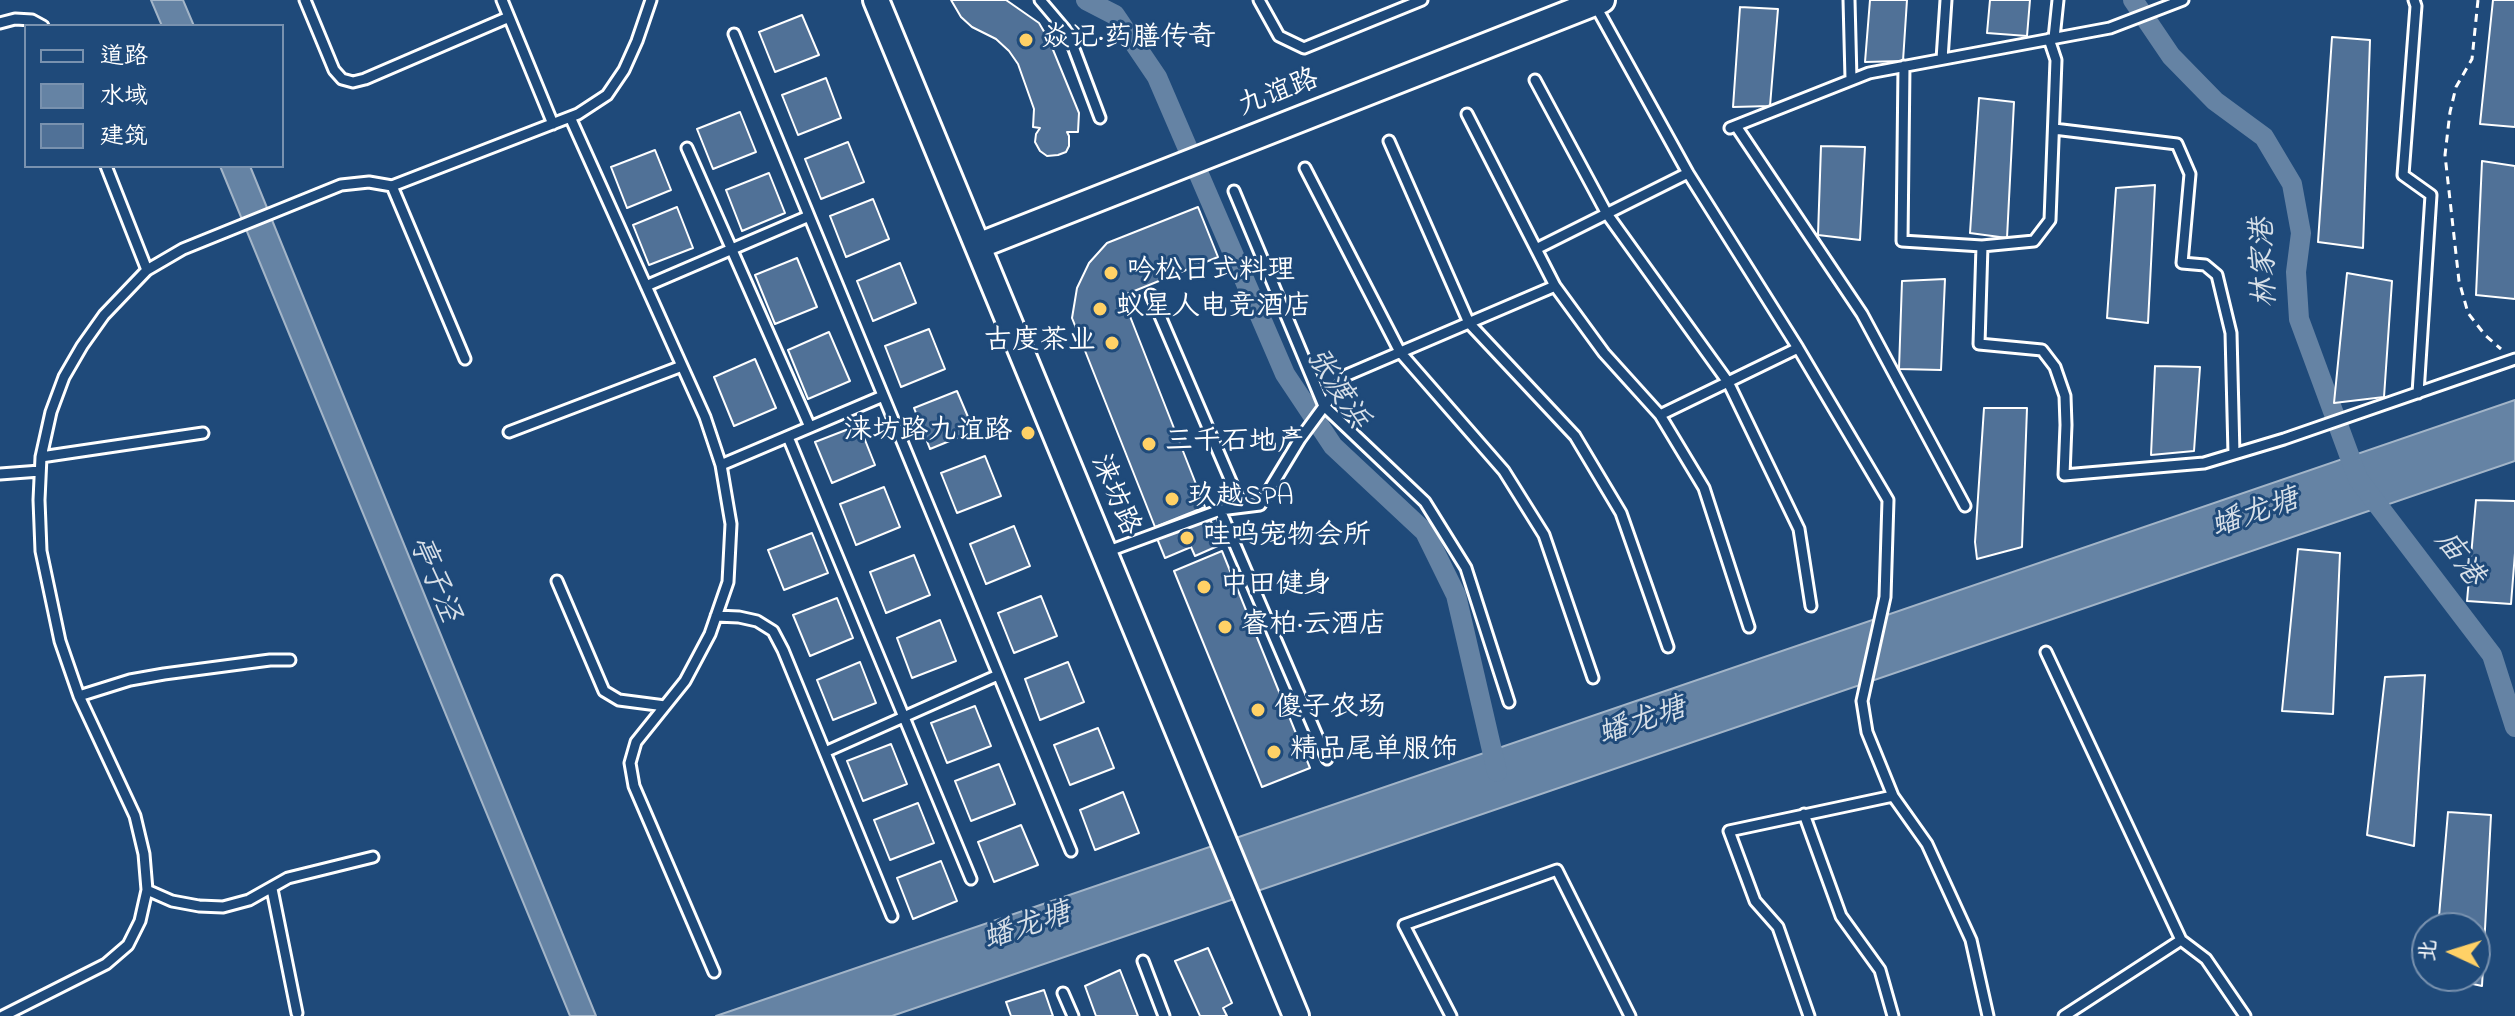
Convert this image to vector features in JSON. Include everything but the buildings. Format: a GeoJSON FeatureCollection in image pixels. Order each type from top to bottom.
{"type":"FeatureCollection","features":[{"type":"Feature","properties":{"kind":"street","name":"涞坊路"},"geometry":{"type":"LineString","coordinates":[[876,0],[1296,1016]]}},
{"type":"Feature","properties":{"kind":"street","name":"九谊路"},"geometry":{"type":"LineString","coordinates":[[978,246],[1598,2]]}},
{"type":"Feature","properties":{"kind":"lane"},"geometry":{"type":"LineString","coordinates":[[305,0],[334,70],[342,79],[353,82],[509,17]]}},
{"type":"Feature","properties":{"kind":"lane"},"geometry":{"type":"LineString","coordinates":[[502,0],[553,124]]}},
{"type":"Feature","properties":{"kind":"lane"},"geometry":{"type":"LineString","coordinates":[[3,1016],[106,964],[128,945],[140,921],[147,890],[144,854],[135,816],[79,696],[60,641],[43,564],[39,500],[41,457],[51,412],[64,377],[104,315],[147,270],[183,249],[341,185],[369,182],[392,186],[570,117],[607,95],[624,70],[651,0]]}},
{"type":"Feature","properties":{"kind":"lane"},"geometry":{"type":"LineString","coordinates":[[1040,0],[1068,33],[1100,118]]}},
{"type":"Feature","properties":{"kind":"lane"},"geometry":{"type":"LineString","coordinates":[[1259,0],[1279,36],[1304,48],[1397,5],[1422,0]]}},
{"type":"Feature","properties":{"kind":"lane"},"geometry":{"type":"LineString","coordinates":[[1849,0],[1851,79]]}},
{"type":"Feature","properties":{"kind":"lane"},"geometry":{"type":"LineString","coordinates":[[1942,59],[1946,0]]}},
{"type":"Feature","properties":{"kind":"lane"},"geometry":{"type":"LineString","coordinates":[[1904,66],[1902,241],[1982,246],[2034,241],[2050,220],[2056,60],[2052,39],[2058,0]]}},
{"type":"Feature","properties":{"kind":"lane"},"geometry":{"type":"LineString","coordinates":[[1965,506],[1862,314],[1733,127],[1869,73],[2117,26],[2183,0]]}},
{"type":"Feature","properties":{"kind":"lane"},"geometry":{"type":"LineString","coordinates":[[2414,0],[2403,175],[2431,195],[2418,393]]}},
{"type":"Feature","properties":{"kind":"lane"},"geometry":{"type":"LineString","coordinates":[[1598,2],[1688,173],[1798,348],[1888,500],[1885,597],[1862,701],[1867,732],[1893,796],[1927,844],[1971,940],[1988,1016]]}},
{"type":"Feature","properties":{"kind":"lane"},"geometry":{"type":"LineString","coordinates":[[0,23],[15,19],[32,20],[39,24]]}},
{"type":"Feature","properties":{"kind":"lane"},"geometry":{"type":"LineString","coordinates":[[734,34],[1071,851]]}},
{"type":"Feature","properties":{"kind":"lane"},"geometry":{"type":"LineString","coordinates":[[1535,80],[1607,214],[1728,382],[1799,529],[1811,606]]}},
{"type":"Feature","properties":{"kind":"lane"},"geometry":{"type":"LineString","coordinates":[[1467,114],[1555,286],[1604,353],[1660,415],[1704,488],[1749,627]]}},
{"type":"Feature","properties":{"kind":"lane"},"geometry":{"type":"LineString","coordinates":[[570,117],[705,417],[721,465],[731,524],[728,582],[710,634],[685,681],[636,742],[630,763],[634,786],[714,972]]}},
{"type":"Feature","properties":{"kind":"lane"},"geometry":{"type":"LineString","coordinates":[[2054,129],[2177,144],[2190,174],[2182,263],[2205,265],[2217,275],[2231,333],[2234,454]]}},
{"type":"Feature","properties":{"kind":"lane"},"geometry":{"type":"LineString","coordinates":[[1389,141],[1469,323],[1575,436],[1621,513],[1668,647]]}},
{"type":"Feature","properties":{"kind":"lane"},"geometry":{"type":"LineString","coordinates":[[687,148],[810,427]]}},
{"type":"Feature","properties":{"kind":"lane"},"geometry":{"type":"LineString","coordinates":[[107,168],[147,270]]}},
{"type":"Feature","properties":{"kind":"lane"},"geometry":{"type":"LineString","coordinates":[[1305,168],[1400,352],[1504,471],[1544,535],[1593,678]]}},
{"type":"Feature","properties":{"kind":"lane"},"geometry":{"type":"LineString","coordinates":[[1536,249],[1688,173]]}},
{"type":"Feature","properties":{"kind":"lane"},"geometry":{"type":"LineString","coordinates":[[392,186],[465,359]]}},
{"type":"Feature","properties":{"kind":"lane"},"geometry":{"type":"LineString","coordinates":[[1234,191],[1324,406],[1425,502],[1466,568],[1509,702]]}},
{"type":"Feature","properties":{"kind":"lane"},"geometry":{"type":"LineString","coordinates":[[646,286],[809,216]]}},
{"type":"Feature","properties":{"kind":"lane"},"geometry":{"type":"LineString","coordinates":[[1982,246],[1979,344],[2042,350],[2055,367],[2065,396],[2064,475],[2204,463],[2308,431],[2514,360]]}},
{"type":"Feature","properties":{"kind":"lane"},"geometry":{"type":"LineString","coordinates":[[1105,553],[1220,510],[1260,505],[1300,439],[1347,375],[1555,286]]}},
{"type":"Feature","properties":{"kind":"lane"},"geometry":{"type":"LineString","coordinates":[[1151,295],[1242,507]]}},
{"type":"Feature","properties":{"kind":"lane"},"geometry":{"type":"LineString","coordinates":[[1660,415],[1798,348]]}},
{"type":"Feature","properties":{"kind":"lane"},"geometry":{"type":"LineString","coordinates":[[509,432],[682,366]]}},
{"type":"Feature","properties":{"kind":"lane"},"geometry":{"type":"LineString","coordinates":[[721,465],[883,396]]}},
{"type":"Feature","properties":{"kind":"lane"},"geometry":{"type":"LineString","coordinates":[[41,457],[203,433]]}},
{"type":"Feature","properties":{"kind":"lane"},"geometry":{"type":"LineString","coordinates":[[788,437],[971,879]]}},
{"type":"Feature","properties":{"kind":"lane"},"geometry":{"type":"LineString","coordinates":[[0,474],[40,471]]}},
{"type":"Feature","properties":{"kind":"lane"},"geometry":{"type":"LineString","coordinates":[[1220,510],[1327,759]]}},
{"type":"Feature","properties":{"kind":"lane"},"geometry":{"type":"LineString","coordinates":[[557,581],[604,691],[619,700],[665,706]]}},
{"type":"Feature","properties":{"kind":"lane"},"geometry":{"type":"LineString","coordinates":[[716,616],[757,621],[773,631],[892,916]]}},
{"type":"Feature","properties":{"kind":"lane"},"geometry":{"type":"LineString","coordinates":[[2046,652],[2181,940],[2206,959],[2245,1016]]}},
{"type":"Feature","properties":{"kind":"lane"},"geometry":{"type":"LineString","coordinates":[[79,696],[130,680],[164,674],[290,660]]}},
{"type":"Feature","properties":{"kind":"lane"},"geometry":{"type":"LineString","coordinates":[[825,752],[998,675]]}},
{"type":"Feature","properties":{"kind":"lane"},"geometry":{"type":"LineString","coordinates":[[1809,1016],[1778,927],[1755,901],[1729,831],[1893,796]]}},
{"type":"Feature","properties":{"kind":"lane"},"geometry":{"type":"LineString","coordinates":[[1804,814],[1841,916],[1880,970],[1893,1016]]}},
{"type":"Feature","properties":{"kind":"lane"},"geometry":{"type":"LineString","coordinates":[[147,890],[172,901],[223,907],[249,900],[288,878],[373,857]]}},
{"type":"Feature","properties":{"kind":"lane"},"geometry":{"type":"LineString","coordinates":[[1451,1016],[1404,925],[1557,870],[1630,1016]]}},
{"type":"Feature","properties":{"kind":"lane"},"geometry":{"type":"LineString","coordinates":[[272,889],[297,1013]]}},
{"type":"Feature","properties":{"kind":"lane"},"geometry":{"type":"LineString","coordinates":[[2068,1015],[2181,940]]}},
{"type":"Feature","properties":{"kind":"lane"},"geometry":{"type":"LineString","coordinates":[[1143,961],[1164,1016]]}},
{"type":"Feature","properties":{"kind":"lane"},"geometry":{"type":"LineString","coordinates":[[1063,993],[1073,1016]]}},
{"type":"Feature","properties":{"kind":"path"},"geometry":{"type":"LineString","coordinates":[[2478,0],[2472,59],[2456,87],[2445,155],[2459,281],[2468,313],[2485,335],[2514,360]]}},
{"type":"Feature","properties":{"kind":"water"},"geometry":{"type":"Polygon","coordinates":[[[151,0],[183,0],[193,24],[161,24],[151,0]]]}},
{"type":"Feature","properties":{"kind":"water"},"geometry":{"type":"Polygon","coordinates":[[[221,168],[251,168],[596,1016],[570,1016],[221,168]]]}},
{"type":"Feature","properties":{"kind":"water","name":"蟠龙塘"},"geometry":{"type":"Polygon","coordinates":[[[2515,400],[2515,461],[892,1016],[716,1016],[2515,400]]]}},
{"type":"Feature","properties":{"kind":"waterway","name":"张渡浜"},"geometry":{"type":"LineString","coordinates":[[1086,0],[1115,15],[1157,77],[1285,374],[1333,446],[1425,532],[1456,595],[1497,772]]}},
{"type":"Feature","properties":{"kind":"waterway","name":"林家港"},"geometry":{"type":"LineString","coordinates":[[2133,0],[2171,56],[2215,101],[2264,137],[2292,184],[2301,233],[2296,272],[2299,319],[2358,479],[2492,655],[2515,727]]}},
{"type":"Feature","properties":{"kind":"place","name":"焱记·药膳传奇"},"geometry":{"type":"Point","coordinates":[1026,40]}},
{"type":"Feature","properties":{"kind":"place","name":"吟松日式料理"},"geometry":{"type":"Point","coordinates":[1111,273]}},
{"type":"Feature","properties":{"kind":"place","name":"蚁星人电竞酒店"},"geometry":{"type":"Point","coordinates":[1100,309]}},
{"type":"Feature","properties":{"kind":"place","name":"古度茶业"},"geometry":{"type":"Point","coordinates":[1112,343]}},
{"type":"Feature","properties":{"kind":"place","name":"涞坊路九谊路"},"geometry":{"type":"Point","coordinates":[1028,433]}},
{"type":"Feature","properties":{"kind":"place","name":"三千石地产"},"geometry":{"type":"Point","coordinates":[1149,444]}},
{"type":"Feature","properties":{"kind":"place","name":"玖越SPA"},"geometry":{"type":"Point","coordinates":[1172,499]}},
{"type":"Feature","properties":{"kind":"place","name":"哇呜宠物会所"},"geometry":{"type":"Point","coordinates":[1187,538]}},
{"type":"Feature","properties":{"kind":"place","name":"中田健身"},"geometry":{"type":"Point","coordinates":[1204,587]}},
{"type":"Feature","properties":{"kind":"place","name":"睿柏·云酒店"},"geometry":{"type":"Point","coordinates":[1225,627]}},
{"type":"Feature","properties":{"kind":"place","name":"傻子农场"},"geometry":{"type":"Point","coordinates":[1258,710]}},
{"type":"Feature","properties":{"kind":"place","name":"精品尾单服饰"},"geometry":{"type":"Point","coordinates":[1274,752]}},
{"type":"Feature","properties":{"kind":"water label","name":"庙港"},"geometry":{"type":"Point","coordinates":[2457,560]}},
{"type":"Feature","properties":{"kind":"water label","name":"亭子泾"},"geometry":{"type":"Point","coordinates":[432,580]}}]}
